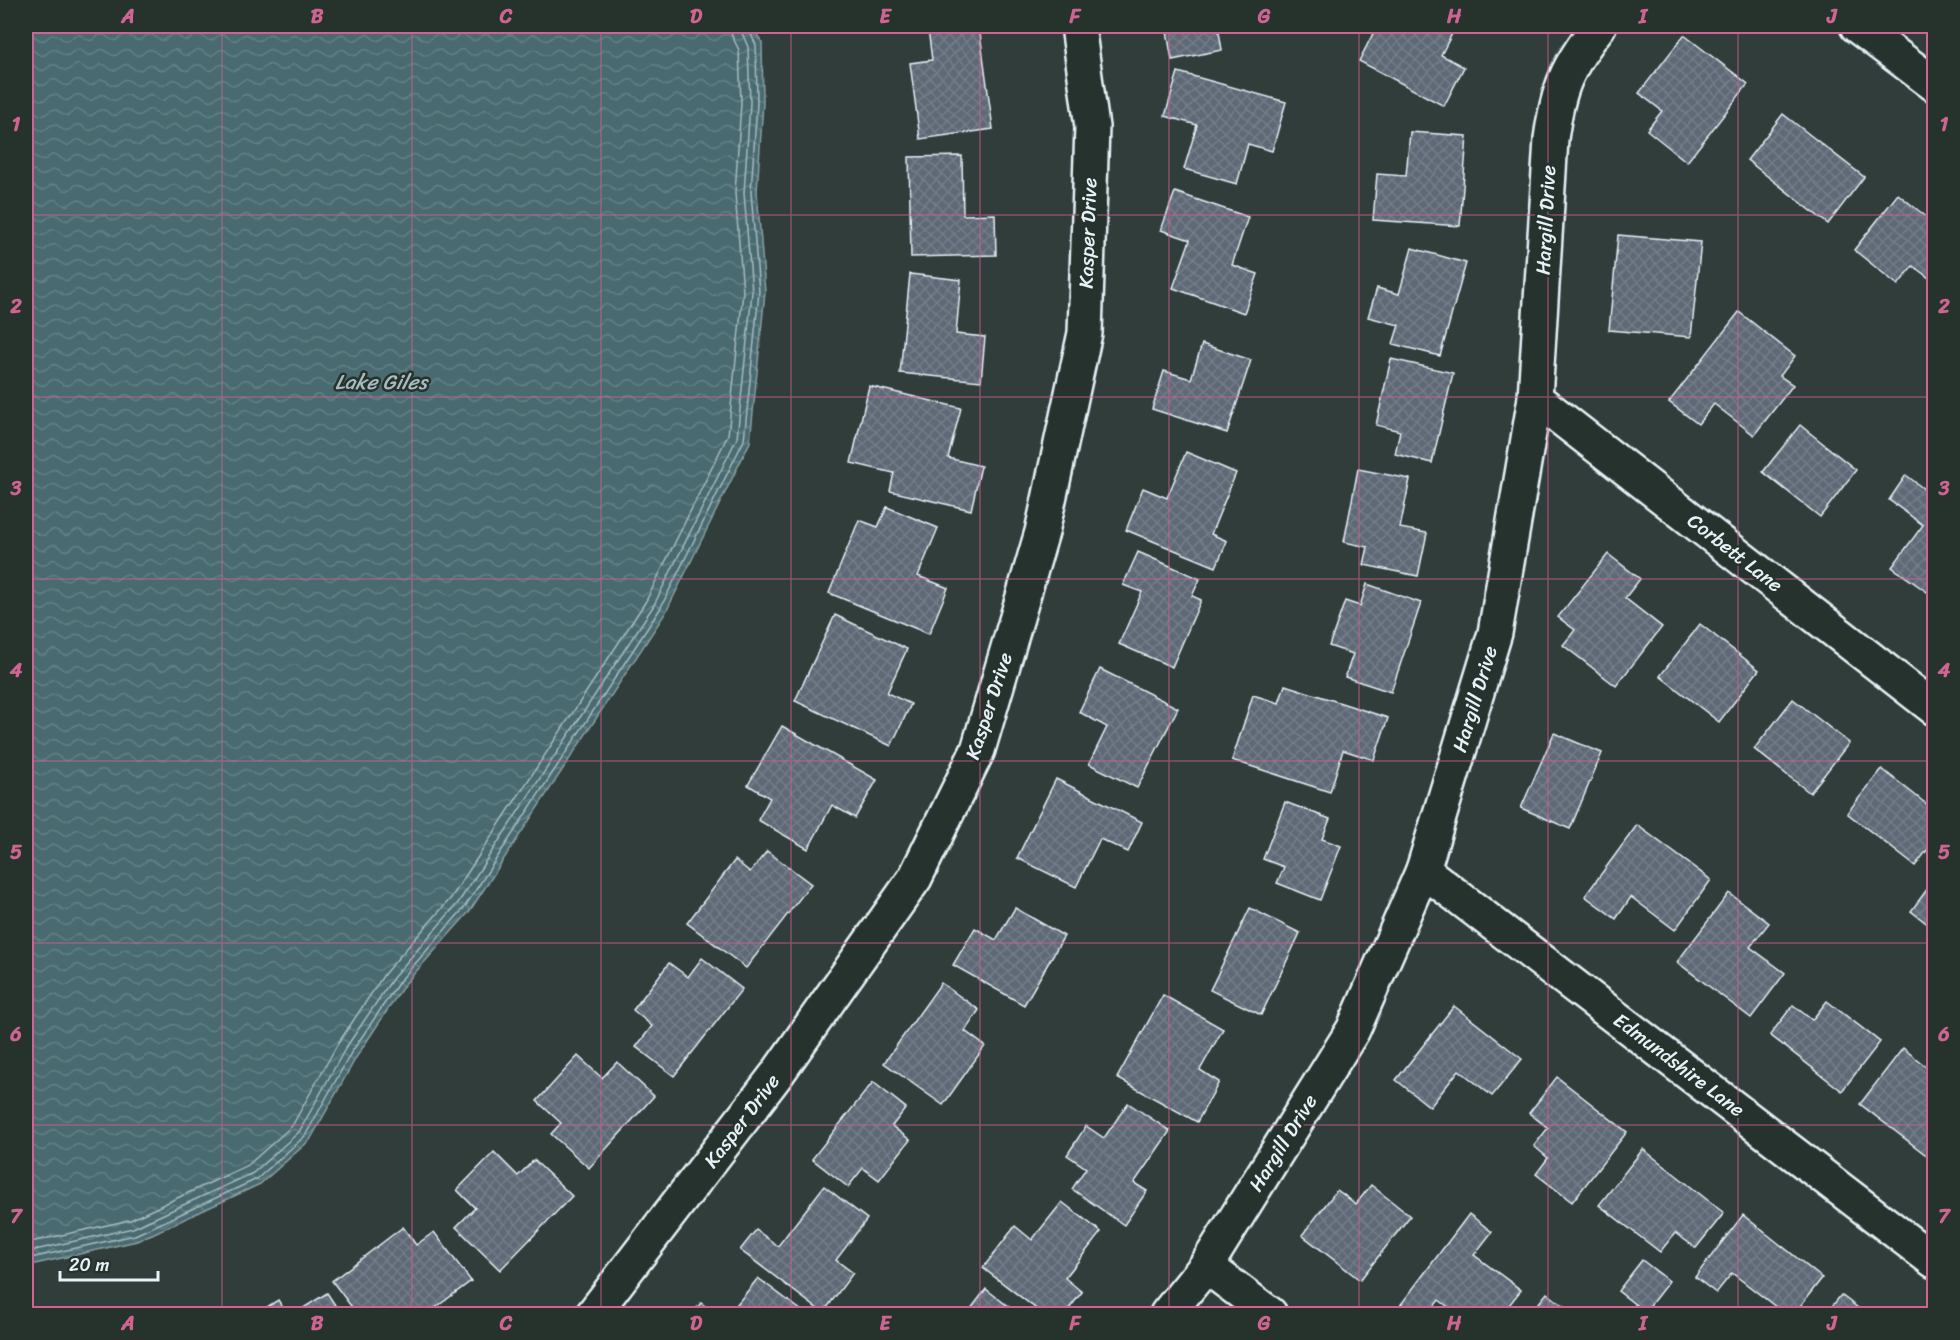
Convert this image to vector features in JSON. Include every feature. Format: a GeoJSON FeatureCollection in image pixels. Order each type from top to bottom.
{"type":"FeatureCollection","features":[{"type":"Feature","properties":{"kind":"street","name":"Kasper Drive"},"geometry":{"type":"LineString","coordinates":[[593,1314],[777,1074],[915,878],[978,750],[1042,532],[1085,333],[1092,127],[1078,26]]}},
{"type":"Feature","properties":{"kind":"street","name":"Hargill Drive"},"geometry":{"type":"LineString","coordinates":[[1167,1314],[1206,1266],[1353,1030],[1423,870],[1495,633],[1535,398],[1551,139],[1556,98],[1574,60],[1599,26]]}},
{"type":"Feature","properties":{"kind":"street"},"geometry":{"type":"LineString","coordinates":[[1857,26],[1935,84]]}},
{"type":"Feature","properties":{"kind":"street","name":"Corbett Lane"},"geometry":{"type":"LineString","coordinates":[[1535,398],[1935,708]]}},
{"type":"Feature","properties":{"kind":"street","name":"Edmundshire Lane"},"geometry":{"type":"LineString","coordinates":[[1423,870],[1935,1261]]}},
{"type":"Feature","properties":{"kind":"street"},"geometry":{"type":"LineString","coordinates":[[1206,1266],[1270,1314]]}},
{"type":"Feature","properties":{"kind":"water","name":"Lake Giles"},"geometry":{"type":"Polygon","coordinates":[[[26,26],[751,26],[762,42],[763,103],[757,192],[765,292],[750,442],[666,612],[469,912],[404,985],[357,1056],[310,1140],[260,1184],[137,1241],[26,1266],[26,26]]]}},
{"type":"Feature","properties":{"kind":"building"},"geometry":{"type":"Polygon","coordinates":[[[979,26],[993,129],[920,139],[910,63],[932,60],[928,29],[979,26]]]}},
{"type":"Feature","properties":{"kind":"building"},"geometry":{"type":"Polygon","coordinates":[[[1166,26],[1218,26],[1222,50],[1172,60],[1166,26]]]}},
{"type":"Feature","properties":{"kind":"building"},"geometry":{"type":"Polygon","coordinates":[[[1377,26],[1456,26],[1441,55],[1464,67],[1444,106],[1359,61],[1377,26]]]}},
{"type":"Feature","properties":{"kind":"building"},"geometry":{"type":"Polygon","coordinates":[[[1684,35],[1748,84],[1687,162],[1647,130],[1662,111],[1639,93],[1684,35]]]}},
{"type":"Feature","properties":{"kind":"building"},"geometry":{"type":"Polygon","coordinates":[[[1178,72],[1286,102],[1272,151],[1248,144],[1237,184],[1184,169],[1197,125],[1165,116],[1178,72]]]}},
{"type":"Feature","properties":{"kind":"building"},"geometry":{"type":"Polygon","coordinates":[[[1783,114],[1864,177],[1828,224],[1747,160],[1783,114]]]}},
{"type":"Feature","properties":{"kind":"building"},"geometry":{"type":"Polygon","coordinates":[[[1410,132],[1467,136],[1460,226],[1373,220],[1377,174],[1406,176],[1410,132]]]}},
{"type":"Feature","properties":{"kind":"building"},"geometry":{"type":"Polygon","coordinates":[[[962,156],[963,215],[995,214],[996,255],[911,257],[909,157],[962,156]]]}},
{"type":"Feature","properties":{"kind":"building"},"geometry":{"type":"Polygon","coordinates":[[[1175,192],[1248,217],[1232,265],[1258,274],[1244,313],[1173,288],[1190,240],[1161,230],[1175,192]]]}},
{"type":"Feature","properties":{"kind":"building"},"geometry":{"type":"Polygon","coordinates":[[[1898,194],[1934,223],[1933,281],[1913,266],[1898,285],[1854,250],[1898,194]]]}},
{"type":"Feature","properties":{"kind":"building"},"geometry":{"type":"Polygon","coordinates":[[[1618,235],[1701,242],[1691,337],[1609,330],[1618,235]]]}},
{"type":"Feature","properties":{"kind":"building"},"geometry":{"type":"Polygon","coordinates":[[[1412,248],[1466,263],[1440,356],[1393,344],[1399,325],[1368,317],[1377,288],[1399,294],[1412,248]]]}},
{"type":"Feature","properties":{"kind":"building"},"geometry":{"type":"Polygon","coordinates":[[[910,274],[961,280],[956,334],[985,337],[981,381],[900,373],[910,274]]]}},
{"type":"Feature","properties":{"kind":"building"},"geometry":{"type":"Polygon","coordinates":[[[1739,312],[1795,356],[1780,376],[1793,385],[1754,435],[1714,404],[1698,424],[1669,402],[1739,312]]]}},
{"type":"Feature","properties":{"kind":"building"},"geometry":{"type":"Polygon","coordinates":[[[1202,344],[1251,360],[1227,433],[1152,409],[1164,371],[1191,379],[1202,344]]]}},
{"type":"Feature","properties":{"kind":"building"},"geometry":{"type":"Polygon","coordinates":[[[1391,359],[1453,373],[1432,463],[1395,454],[1400,431],[1376,425],[1391,359]]]}},
{"type":"Feature","properties":{"kind":"building"},"geometry":{"type":"Polygon","coordinates":[[[869,386],[961,408],[948,458],[981,466],[971,510],[890,491],[894,473],[851,463],[869,386]]]}},
{"type":"Feature","properties":{"kind":"building"},"geometry":{"type":"Polygon","coordinates":[[[1800,425],[1856,470],[1820,517],[1763,472],[1800,425]]]}},
{"type":"Feature","properties":{"kind":"building"},"geometry":{"type":"Polygon","coordinates":[[[1186,452],[1236,473],[1211,534],[1227,541],[1216,567],[1126,530],[1143,488],[1167,498],[1186,452]]]}},
{"type":"Feature","properties":{"kind":"building"},"geometry":{"type":"Polygon","coordinates":[[[1358,469],[1410,479],[1400,528],[1427,533],[1418,576],[1364,565],[1368,547],[1344,542],[1358,469]]]}},
{"type":"Feature","properties":{"kind":"building"},"geometry":{"type":"Polygon","coordinates":[[[1906,475],[1934,497],[1934,582],[1927,592],[1892,567],[1923,525],[1889,500],[1906,475]]]}},
{"type":"Feature","properties":{"kind":"building"},"geometry":{"type":"Polygon","coordinates":[[[887,507],[938,528],[918,576],[948,588],[929,634],[829,593],[859,520],[878,527],[887,507]]]}},
{"type":"Feature","properties":{"kind":"building"},"geometry":{"type":"Polygon","coordinates":[[[1138,552],[1200,579],[1192,596],[1201,600],[1172,667],[1119,644],[1142,592],[1123,585],[1138,552]]]}},
{"type":"Feature","properties":{"kind":"building"},"geometry":{"type":"Polygon","coordinates":[[[1608,554],[1640,579],[1625,598],[1662,627],[1616,686],[1563,645],[1575,630],[1558,617],[1608,554]]]}},
{"type":"Feature","properties":{"kind":"building"},"geometry":{"type":"Polygon","coordinates":[[[1367,584],[1421,603],[1391,692],[1345,677],[1353,654],[1329,646],[1345,601],[1360,606],[1367,584]]]}},
{"type":"Feature","properties":{"kind":"building"},"geometry":{"type":"Polygon","coordinates":[[[835,615],[907,649],[887,693],[911,704],[891,746],[795,701],[835,615]]]}},
{"type":"Feature","properties":{"kind":"building"},"geometry":{"type":"Polygon","coordinates":[[[1700,624],[1759,670],[1719,722],[1660,676],[1700,624]]]}},
{"type":"Feature","properties":{"kind":"building"},"geometry":{"type":"Polygon","coordinates":[[[1100,669],[1178,708],[1137,788],[1089,764],[1107,727],[1079,712],[1100,669]]]}},
{"type":"Feature","properties":{"kind":"building"},"geometry":{"type":"Polygon","coordinates":[[[1285,685],[1388,718],[1374,760],[1343,750],[1330,792],[1232,760],[1253,695],[1279,703],[1285,685]]]}},
{"type":"Feature","properties":{"kind":"building"},"geometry":{"type":"Polygon","coordinates":[[[1793,699],[1849,743],[1810,793],[1754,749],[1793,699]]]}},
{"type":"Feature","properties":{"kind":"building"},"geometry":{"type":"Polygon","coordinates":[[[782,726],[877,780],[855,818],[832,805],[808,849],[758,820],[770,798],[748,785],[782,726]]]}},
{"type":"Feature","properties":{"kind":"building"},"geometry":{"type":"Polygon","coordinates":[[[1554,733],[1602,753],[1570,829],[1521,808],[1554,733]]]}},
{"type":"Feature","properties":{"kind":"building"},"geometry":{"type":"Polygon","coordinates":[[[1882,769],[1934,810],[1934,841],[1915,866],[1847,813],[1882,769]]]}},
{"type":"Feature","properties":{"kind":"building"},"geometry":{"type":"Polygon","coordinates":[[[1056,779],[1142,822],[1128,852],[1100,839],[1076,887],[1017,858],[1056,779]]]}},
{"type":"Feature","properties":{"kind":"building"},"geometry":{"type":"Polygon","coordinates":[[[1285,802],[1330,819],[1322,839],[1341,846],[1320,900],[1277,883],[1284,867],[1263,859],[1285,802]]]}},
{"type":"Feature","properties":{"kind":"building"},"geometry":{"type":"Polygon","coordinates":[[[1637,825],[1711,880],[1675,930],[1631,897],[1616,919],[1585,896],[1637,825]]]}},
{"type":"Feature","properties":{"kind":"building"},"geometry":{"type":"Polygon","coordinates":[[[767,851],[811,884],[746,968],[687,923],[735,860],[750,872],[767,851]]]}},
{"type":"Feature","properties":{"kind":"building"},"geometry":{"type":"Polygon","coordinates":[[[1934,880],[1934,929],[1911,911],[1934,880]]]}},
{"type":"Feature","properties":{"kind":"building"},"geometry":{"type":"Polygon","coordinates":[[[1729,893],[1769,923],[1750,947],[1785,973],[1751,1018],[1677,962],[1729,893]]]}},
{"type":"Feature","properties":{"kind":"building"},"geometry":{"type":"Polygon","coordinates":[[[1015,908],[1064,936],[1024,1005],[953,965],[975,928],[996,940],[1015,908]]]}},
{"type":"Feature","properties":{"kind":"building"},"geometry":{"type":"Polygon","coordinates":[[[1250,908],[1300,933],[1261,1015],[1210,990],[1250,908]]]}},
{"type":"Feature","properties":{"kind":"building"},"geometry":{"type":"Polygon","coordinates":[[[702,958],[742,989],[674,1076],[636,1047],[652,1026],[633,1010],[669,963],[688,977],[702,958]]]}},
{"type":"Feature","properties":{"kind":"building"},"geometry":{"type":"Polygon","coordinates":[[[941,983],[979,1010],[965,1031],[985,1046],[943,1105],[884,1063],[941,983]]]}},
{"type":"Feature","properties":{"kind":"building"},"geometry":{"type":"Polygon","coordinates":[[[1163,995],[1223,1029],[1200,1070],[1219,1082],[1197,1122],[1117,1078],[1163,995]]]}},
{"type":"Feature","properties":{"kind":"building"},"geometry":{"type":"Polygon","coordinates":[[[1827,1001],[1880,1042],[1842,1091],[1770,1035],[1793,1005],[1812,1020],[1827,1001]]]}},
{"type":"Feature","properties":{"kind":"building"},"geometry":{"type":"Polygon","coordinates":[[[1454,1006],[1522,1059],[1492,1096],[1459,1070],[1430,1107],[1396,1080],[1454,1006]]]}},
{"type":"Feature","properties":{"kind":"building"},"geometry":{"type":"Polygon","coordinates":[[[1903,1048],[1934,1073],[1934,1161],[1860,1104],[1903,1048]]]}},
{"type":"Feature","properties":{"kind":"building"},"geometry":{"type":"Polygon","coordinates":[[[578,1056],[602,1078],[617,1062],[654,1096],[589,1168],[551,1134],[561,1123],[537,1101],[578,1056]]]}},
{"type":"Feature","properties":{"kind":"building"},"geometry":{"type":"Polygon","coordinates":[[[1557,1077],[1627,1132],[1572,1202],[1536,1174],[1548,1158],[1534,1146],[1548,1128],[1529,1113],[1557,1077]]]}},
{"type":"Feature","properties":{"kind":"building"},"geometry":{"type":"Polygon","coordinates":[[[873,1082],[906,1108],[892,1126],[910,1140],[879,1180],[863,1168],[848,1187],[812,1159],[873,1082]]]}},
{"type":"Feature","properties":{"kind":"building"},"geometry":{"type":"Polygon","coordinates":[[[1128,1103],[1170,1131],[1134,1183],[1147,1191],[1124,1225],[1072,1189],[1086,1168],[1067,1155],[1086,1126],[1104,1138],[1128,1103]]]}},
{"type":"Feature","properties":{"kind":"building"},"geometry":{"type":"Polygon","coordinates":[[[1643,1149],[1724,1213],[1696,1248],[1675,1233],[1660,1252],[1599,1205],[1643,1149]]]}},
{"type":"Feature","properties":{"kind":"building"},"geometry":{"type":"Polygon","coordinates":[[[494,1152],[518,1176],[534,1160],[572,1196],[500,1270],[456,1227],[475,1208],[457,1190],[494,1152]]]}},
{"type":"Feature","properties":{"kind":"building"},"geometry":{"type":"Polygon","coordinates":[[[1371,1185],[1410,1216],[1360,1280],[1302,1235],[1337,1190],[1356,1204],[1371,1185]]]}},
{"type":"Feature","properties":{"kind":"building"},"geometry":{"type":"Polygon","coordinates":[[[824,1186],[867,1219],[836,1260],[853,1273],[823,1313],[740,1250],[756,1230],[778,1246],[824,1186]]]}},
{"type":"Feature","properties":{"kind":"building"},"geometry":{"type":"Polygon","coordinates":[[[1062,1202],[1101,1232],[1065,1278],[1082,1292],[1065,1314],[1043,1314],[983,1268],[1015,1226],[1032,1240],[1062,1202]]]}},
{"type":"Feature","properties":{"kind":"building"},"geometry":{"type":"Polygon","coordinates":[[[1469,1214],[1492,1232],[1474,1255],[1521,1290],[1502,1314],[1458,1314],[1439,1300],[1428,1314],[1400,1314],[1396,1311],[1469,1214]]]}},
{"type":"Feature","properties":{"kind":"building"},"geometry":{"type":"Polygon","coordinates":[[[1743,1215],[1822,1278],[1794,1314],[1785,1314],[1732,1273],[1716,1293],[1695,1277],[1743,1215]]]}},
{"type":"Feature","properties":{"kind":"building"},"geometry":{"type":"Polygon","coordinates":[[[403,1227],[416,1245],[434,1232],[471,1281],[427,1314],[357,1314],[332,1281],[403,1227]]]}},
{"type":"Feature","properties":{"kind":"building"},"geometry":{"type":"Polygon","coordinates":[[[1642,1260],[1669,1281],[1645,1312],[1618,1291],[1642,1260]]]}},
{"type":"Feature","properties":{"kind":"building"},"geometry":{"type":"Polygon","coordinates":[[[758,1278],[806,1314],[729,1314],[758,1278]]]}},
{"type":"Feature","properties":{"kind":"building"},"geometry":{"type":"Polygon","coordinates":[[[986,1289],[1018,1314],[967,1314],[986,1289]]]}},
{"type":"Feature","properties":{"kind":"building"},"geometry":{"type":"Polygon","coordinates":[[[327,1293],[341,1314],[294,1314],[327,1293]]]}},
{"type":"Feature","properties":{"kind":"building"},"geometry":{"type":"Polygon","coordinates":[[[1547,1293],[1574,1314],[1530,1314],[1547,1293]]]}},
{"type":"Feature","properties":{"kind":"building"},"geometry":{"type":"Polygon","coordinates":[[[1841,1295],[1866,1314],[1826,1314],[1841,1295]]]}},
{"type":"Feature","properties":{"kind":"building"},"geometry":{"type":"Polygon","coordinates":[[[278,1300],[287,1314],[256,1314],[278,1300]]]}},
{"type":"Feature","properties":{"kind":"building"},"geometry":{"type":"Polygon","coordinates":[[[701,1303],[716,1314],[692,1314],[701,1303]]]}}]}
